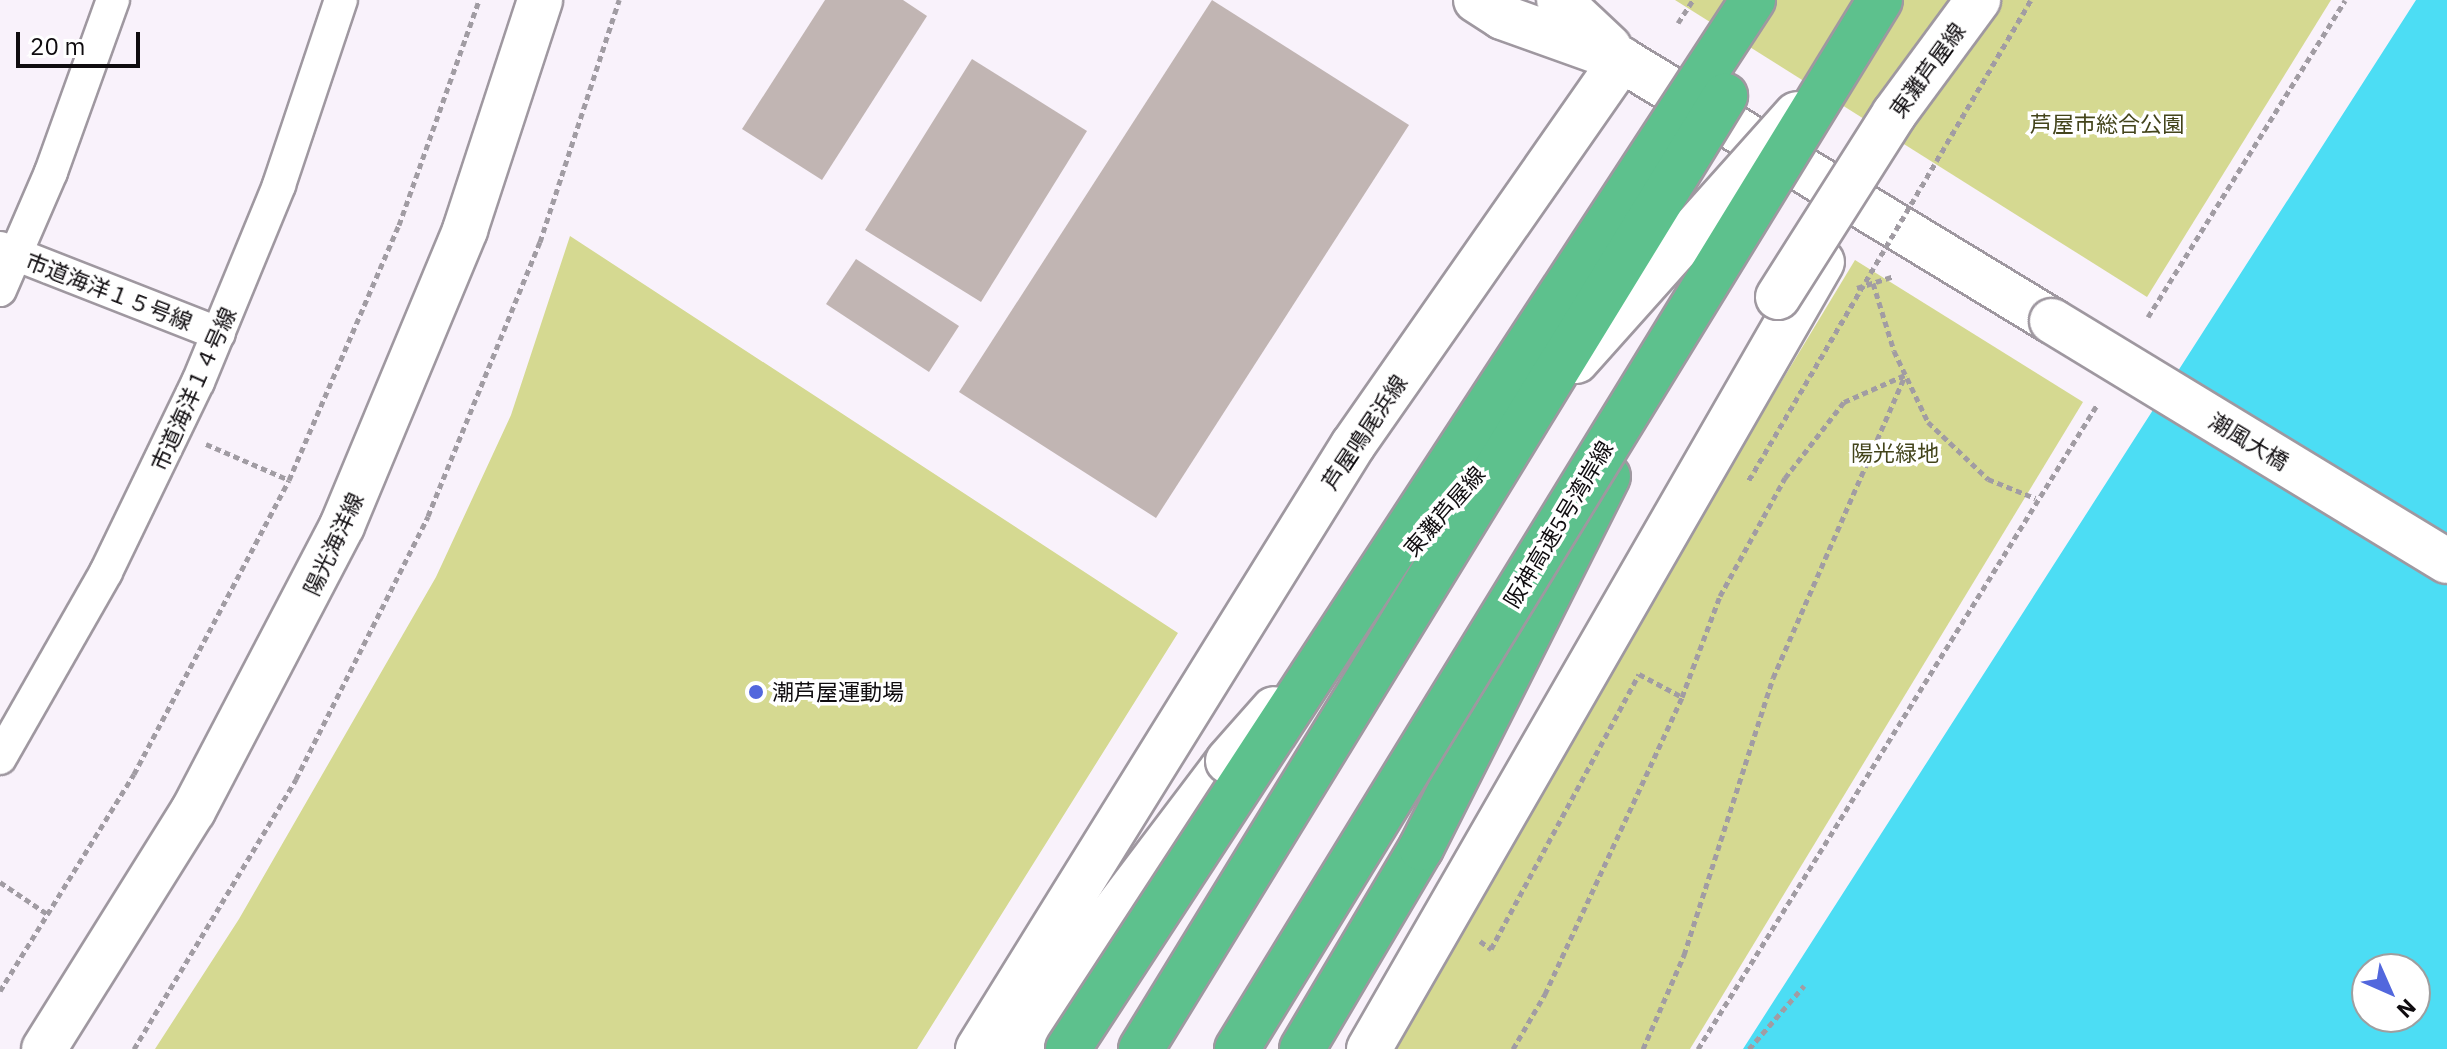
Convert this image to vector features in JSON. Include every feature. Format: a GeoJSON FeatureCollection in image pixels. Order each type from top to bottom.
{"type":"FeatureCollection","features":[{"type":"Feature","properties":{"kind":"highway"},"geometry":{"type":"LineString","coordinates":[[1068,1049],[1753,0]]}},
{"type":"Feature","properties":{"kind":"highway"},"geometry":{"type":"LineString","coordinates":[[1141,1049],[1784,0]]}},
{"type":"Feature","properties":{"kind":"highway","name":"阪神高速5号湾岸線"},"geometry":{"type":"LineString","coordinates":[[1237,1049],[1880,0]]}},
{"type":"Feature","properties":{"kind":"highway"},"geometry":{"type":"LineString","coordinates":[[1302,1049],[1421,848],[1707,281]]}},
{"type":"Feature","properties":{"kind":"main road","name":"陽光海洋線"},"geometry":{"type":"LineString","coordinates":[[44,1049],[193,811],[342,526],[465,230],[540,0]]}},
{"type":"Feature","properties":{"kind":"main road"},"geometry":{"type":"LineString","coordinates":[[1369,1049],[1857,201],[1622,60],[1502,17],[1476,0]]}},
{"type":"Feature","properties":{"kind":"main road"},"geometry":{"type":"LineString","coordinates":[[1559,0],[1622,60]]}},
{"type":"Feature","properties":{"kind":"main road","name":"東灘芦屋線"},"geometry":{"type":"LineString","coordinates":[[1023,1049],[1077,961],[1228,761],[1525,417],[1899,0]]}},
{"type":"Feature","properties":{"kind":"main road","name":"東灘芦屋線"},"geometry":{"type":"LineString","coordinates":[[1339,1049],[1778,297],[1894,114],[1978,0]]}},
{"type":"Feature","properties":{"kind":"main road","name":"芦屋鳴尾浜線"},"geometry":{"type":"LineString","coordinates":[[978,1049],[1353,445],[1622,60]]}},
{"type":"Feature","properties":{"kind":"main road","name":"潮風大橋"},"geometry":{"type":"LineString","coordinates":[[1857,201],[2447,561]]}},
{"type":"Feature","properties":{"kind":"street"},"geometry":{"type":"LineString","coordinates":[[0,290],[8,252],[113,0]]}},
{"type":"Feature","properties":{"kind":"street","name":"市道海洋１４号線"},"geometry":{"type":"LineString","coordinates":[[0,758],[93,595],[176,430],[219,334],[279,185],[341,0]]}},
{"type":"Feature","properties":{"kind":"street","name":"市道海洋１５号線"},"geometry":{"type":"LineString","coordinates":[[8,252],[219,334]]}},
{"type":"Feature","properties":{"kind":"path"},"geometry":{"type":"LineString","coordinates":[[0,991],[49,915],[175,701],[289,480],[399,225],[479,0]]}},
{"type":"Feature","properties":{"kind":"path"},"geometry":{"type":"LineString","coordinates":[[134,1049],[296,779],[428,516],[540,242],[619,0]]}},
{"type":"Feature","properties":{"kind":"path"},"geometry":{"type":"LineString","coordinates":[[1678,23],[1693,0]]}},
{"type":"Feature","properties":{"kind":"path"},"geometry":{"type":"LineString","coordinates":[[1741,493],[2031,0]]}},
{"type":"Feature","properties":{"kind":"path"},"geometry":{"type":"LineString","coordinates":[[2148,317],[2345,0]]}},
{"type":"Feature","properties":{"kind":"path"},"geometry":{"type":"LineString","coordinates":[[1873,283],[1905,375],[1928,422],[1988,479],[2035,498]]}},
{"type":"Feature","properties":{"kind":"path"},"geometry":{"type":"LineString","coordinates":[[1513,1049],[1545,994],[1682,697],[1720,596],[1785,478],[1844,402],[1905,375]]}},
{"type":"Feature","properties":{"kind":"path"},"geometry":{"type":"LineString","coordinates":[[1643,1049],[1684,955],[1773,678],[1905,375]]}},
{"type":"Feature","properties":{"kind":"path"},"geometry":{"type":"LineString","coordinates":[[1698,1049],[2035,498],[2097,405]]}},
{"type":"Feature","properties":{"kind":"path"},"geometry":{"type":"LineString","coordinates":[[176,430],[289,480]]}},
{"type":"Feature","properties":{"kind":"path"},"geometry":{"type":"LineString","coordinates":[[1472,936],[1491,949],[1643,664]]}},
{"type":"Feature","properties":{"kind":"path"},"geometry":{"type":"LineString","coordinates":[[1639,674],[1682,697]]}},
{"type":"Feature","properties":{"kind":"path"},"geometry":{"type":"LineString","coordinates":[[0,882],[49,915]]}},
{"type":"Feature","properties":{"kind":"path"},"geometry":{"type":"LineString","coordinates":[[1749,1049],[1804,986]]}},
{"type":"Feature","properties":{"kind":"green space","name":"芦屋市総合公園"},"geometry":{"type":"Polygon","coordinates":[[[1675,0],[2331,0],[2147,297],[1675,0]]]}},
{"type":"Feature","properties":{"kind":"green space","name":"潮芦屋運動場"},"geometry":{"type":"Polygon","coordinates":[[[570,236],[1178,633],[917,1049],[155,1049],[239,919],[436,577],[511,415],[570,236]]]}},
{"type":"Feature","properties":{"kind":"green space","name":"陽光緑地"},"geometry":{"type":"Polygon","coordinates":[[[1855,260],[2083,402],[1690,1049],[1378,1049],[1855,260]]]}},
{"type":"Feature","properties":{"kind":"water"},"geometry":{"type":"Polygon","coordinates":[[[2416,0],[2447,0],[2447,1049],[1743,1049],[2416,0]]]}},
{"type":"Feature","properties":{"kind":"building"},"geometry":{"type":"Polygon","coordinates":[[[825,0],[903,0],[927,16],[822,180],[742,129],[825,0]]]}},
{"type":"Feature","properties":{"kind":"building"},"geometry":{"type":"Polygon","coordinates":[[[1212,0],[1409,125],[1156,518],[959,392],[1212,0]]]}},
{"type":"Feature","properties":{"kind":"building"},"geometry":{"type":"Polygon","coordinates":[[[972,59],[1087,131],[981,302],[865,230],[972,59]]]}},
{"type":"Feature","properties":{"kind":"building"},"geometry":{"type":"Polygon","coordinates":[[[856,259],[959,326],[929,372],[826,304],[856,259]]]}},
{"type":"Feature","properties":{"kind":"place","name":"潮芦屋運動場"},"geometry":{"type":"Point","coordinates":[756,692]}}]}
